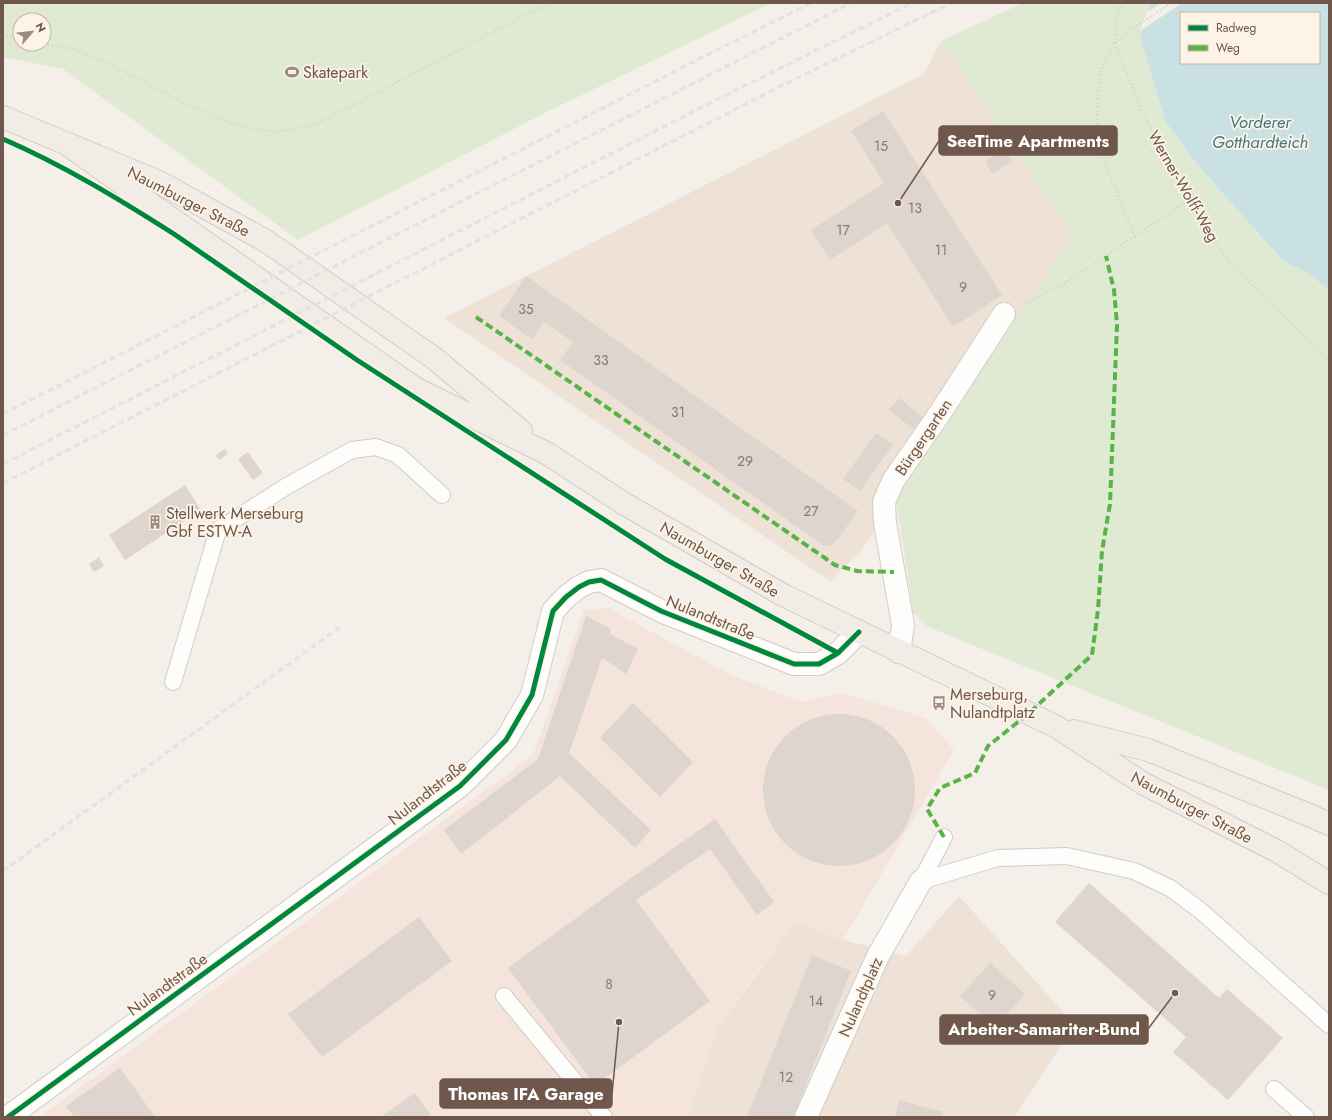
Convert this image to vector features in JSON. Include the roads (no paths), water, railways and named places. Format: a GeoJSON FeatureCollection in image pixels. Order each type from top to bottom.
{"type":"FeatureCollection","features":[{"type":"Feature","properties":{"kind":"main road","name":"Naumburger Straße"},"geometry":{"type":"LineString","coordinates":[[3,117],[159,182],[266,241],[434,358],[548,454]]}},
{"type":"Feature","properties":{"kind":"main road","name":"Naumburger Straße"},"geometry":{"type":"LineString","coordinates":[[67,144],[149,203],[415,388],[548,454],[623,503],[776,591],[1058,727],[1144,784],[1274,850],[1329,883]]}},
{"type":"Feature","properties":{"kind":"main road","name":"Naumburger Straße"},"geometry":{"type":"LineString","coordinates":[[1058,727],[1148,750],[1310,814],[1329,824]]}},
{"type":"Feature","properties":{"kind":"street","name":"Bürgergarten"},"geometry":{"type":"LineString","coordinates":[[900,652],[903,625],[886,523],[884,502],[893,481],[936,419],[1004,314]]}},
{"type":"Feature","properties":{"kind":"street","name":"Nulandtstraße"},"geometry":{"type":"LineString","coordinates":[[8,1117],[460,786],[506,740],[532,695],[553,611],[566,597],[580,587],[590,582],[601,580],[661,611],[794,664],[819,664],[838,653],[859,632]]}},
{"type":"Feature","properties":{"kind":"street","name":"Nulandtplatz"},"geometry":{"type":"LineString","coordinates":[[806,1117],[878,956],[921,881]]}},
{"type":"Feature","properties":{"kind":"lane"},"geometry":{"type":"LineString","coordinates":[[173,682],[218,530],[288,486],[352,450],[376,447],[398,455],[442,495]]}},
{"type":"Feature","properties":{"kind":"lane"},"geometry":{"type":"LineString","coordinates":[[921,881],[944,837]]}},
{"type":"Feature","properties":{"kind":"lane"},"geometry":{"type":"LineString","coordinates":[[921,881],[998,858],[1067,856],[1134,871],[1170,888],[1201,911],[1329,1025]]}},
{"type":"Feature","properties":{"kind":"lane"},"geometry":{"type":"LineString","coordinates":[[504,996],[604,1117]]}},
{"type":"Feature","properties":{"kind":"lane"},"geometry":{"type":"LineString","coordinates":[[1274,1089],[1306,1117]]}},
{"type":"Feature","properties":{"kind":"water","name":"Vorderer Gotthardteich"},"geometry":{"type":"Polygon","coordinates":[[[1150,3],[1329,3],[1329,289],[1305,272],[1282,260],[1195,162],[1166,122],[1140,37],[1151,5],[1150,3]]]}},
{"type":"Feature","properties":{"kind":"railway"},"geometry":{"type":"LineString","coordinates":[[3,414],[811,3]]}},
{"type":"Feature","properties":{"kind":"railway"},"geometry":{"type":"LineString","coordinates":[[3,435],[851,3]]}},
{"type":"Feature","properties":{"kind":"railway"},"geometry":{"type":"LineString","coordinates":[[3,464],[720,98],[912,3]]}},
{"type":"Feature","properties":{"kind":"railway"},"geometry":{"type":"LineString","coordinates":[[3,483],[777,88],[951,3]]}},
{"type":"Feature","properties":{"kind":"railway"},"geometry":{"type":"LineString","coordinates":[[3,871],[343,625]]}},
{"type":"Feature","properties":{"kind":"place","name":"Skatepark"},"geometry":{"type":"Point","coordinates":[292,72]}},
{"type":"Feature","properties":{"kind":"place","name":"SeeTime Apartments"},"geometry":{"type":"Point","coordinates":[898,203]}},
{"type":"Feature","properties":{"kind":"place","name":"Stellwerk Merseburg Gbf ESTW-A"},"geometry":{"type":"Point","coordinates":[155,522]}},
{"type":"Feature","properties":{"kind":"place","name":"Merseburg, Nulandtplatz"},"geometry":{"type":"Point","coordinates":[939,703]}},
{"type":"Feature","properties":{"kind":"place","name":"Arbeiter-Samariter-Bund"},"geometry":{"type":"Point","coordinates":[1175,993]}},
{"type":"Feature","properties":{"kind":"place","name":"Thomas IFA Garage"},"geometry":{"type":"Point","coordinates":[619,1022]}}]}
